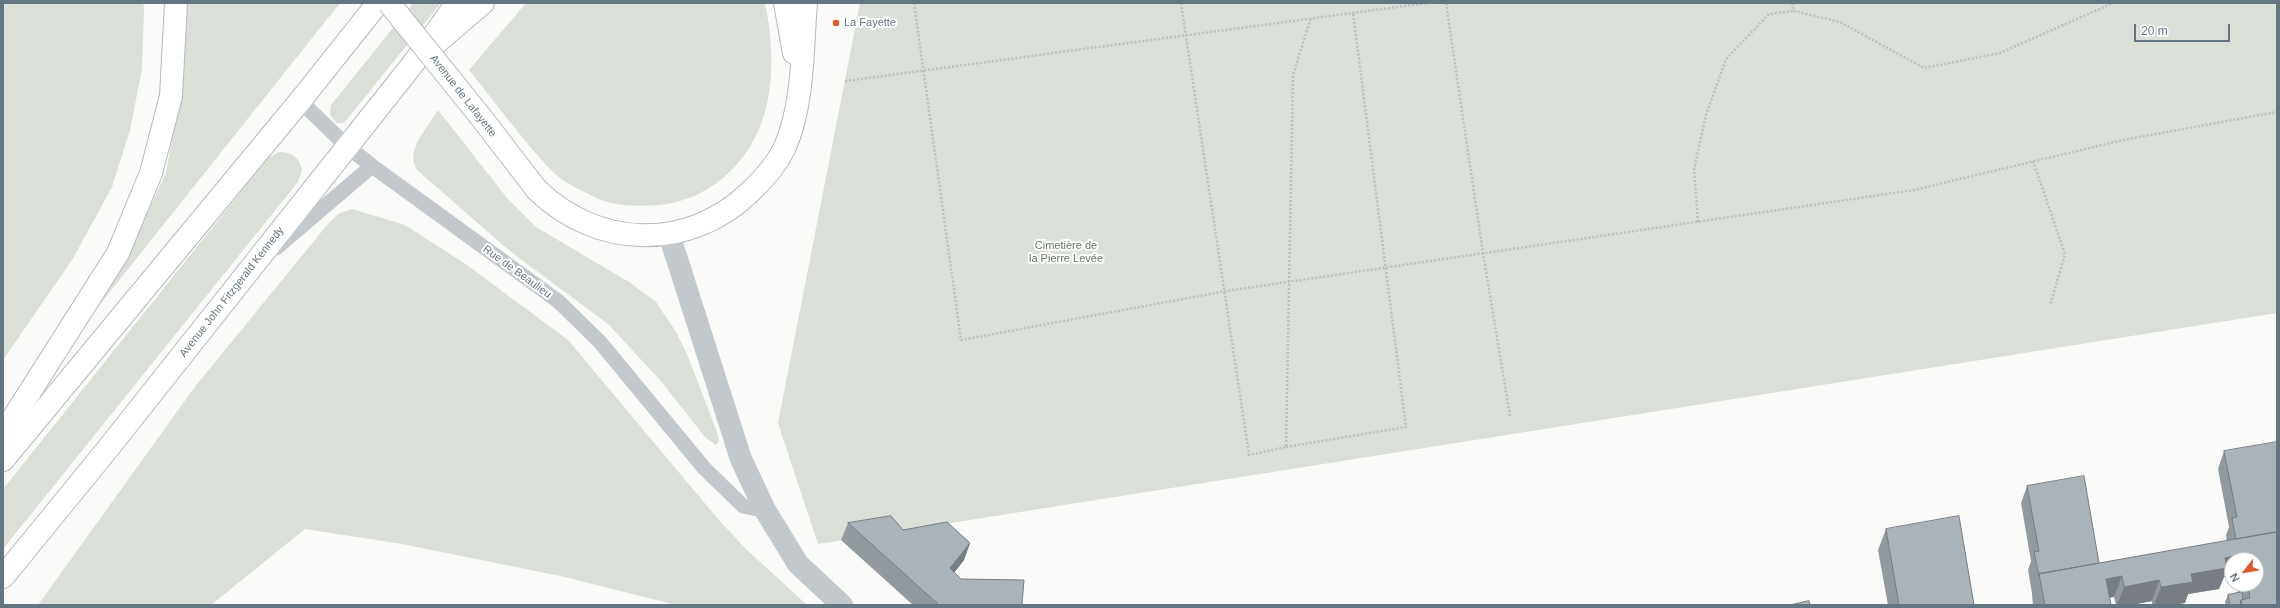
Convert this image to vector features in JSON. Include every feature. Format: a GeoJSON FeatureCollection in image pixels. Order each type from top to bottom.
{"type":"FeatureCollection","features":[{"type":"Feature","properties":{"kind":"street"},"geometry":{"type":"LineString","coordinates":[[3,434],[118,253],[151,173],[171,96],[176,3]]}},
{"type":"Feature","properties":{"kind":"street"},"geometry":{"type":"LineString","coordinates":[[3,460],[300,101],[378,3]]}},
{"type":"Feature","properties":{"kind":"street","name":"Avenue de Lafayette"},"geometry":{"type":"LineString","coordinates":[[390,3],[537,190],[560,209],[604,229],[621,233],[649,236],[690,230],[710,222],[738,203],[762,181],[775,164],[784,147],[792,128],[800,84]]}},
{"type":"Feature","properties":{"kind":"street","name":"Avenue John Fitzgerald Kennedy"},"geometry":{"type":"LineString","coordinates":[[3,577],[106,451],[348,146],[416,60],[457,3]]}},
{"type":"Feature","properties":{"kind":"street"},"geometry":{"type":"LineString","coordinates":[[416,60],[483,3]]}},
{"type":"Feature","properties":{"kind":"street"},"geometry":{"type":"LineString","coordinates":[[785,3],[800,84]]}},
{"type":"Feature","properties":{"kind":"street"},"geometry":{"type":"LineString","coordinates":[[800,84],[806,3]]}},
{"type":"Feature","properties":{"kind":"street"},"geometry":{"type":"LineString","coordinates":[[669,234],[741,459],[765,510],[798,564],[842,605]]}},
{"type":"Feature","properties":{"kind":"lane","name":"Rue de Beaulieu"},"geometry":{"type":"LineString","coordinates":[[300,101],[348,146],[372,166],[558,301],[600,342],[704,468],[743,506],[765,510]]}},
{"type":"Feature","properties":{"kind":"lane"},"geometry":{"type":"LineString","coordinates":[[243,277],[372,166]]}},
{"type":"Feature","properties":{"kind":"path"},"geometry":{"type":"LineString","coordinates":[[914,3],[961,340],[1226,291],[1914,190],[2123,140],[2277,112]]}},
{"type":"Feature","properties":{"kind":"path"},"geometry":{"type":"LineString","coordinates":[[1181,3],[1226,291],[1249,456],[1286,447],[1406,427],[1353,13]]}},
{"type":"Feature","properties":{"kind":"path"},"geometry":{"type":"LineString","coordinates":[[845,81],[924,69],[1427,3]]}},
{"type":"Feature","properties":{"kind":"path"},"geometry":{"type":"LineString","coordinates":[[1446,3],[1483,253],[1510,416]]}},
{"type":"Feature","properties":{"kind":"path"},"geometry":{"type":"LineString","coordinates":[[1792,3],[1794,11]]}},
{"type":"Feature","properties":{"kind":"path"},"geometry":{"type":"LineString","coordinates":[[1698,222],[1694,169],[1706,115],[1726,58],[1769,14],[1794,11],[1840,22],[1924,68],[2000,53],[2113,3]]}},
{"type":"Feature","properties":{"kind":"path"},"geometry":{"type":"LineString","coordinates":[[1286,447],[1293,75],[1311,18]]}},
{"type":"Feature","properties":{"kind":"path"},"geometry":{"type":"LineString","coordinates":[[2033,161],[2065,254],[2050,306]]}},
{"type":"Feature","properties":{"kind":"green space"},"geometry":{"type":"Polygon","coordinates":[[[3,3],[143,3],[144,8],[142,69],[130,130],[112,187],[72,260],[3,360],[3,3]]]}},
{"type":"Feature","properties":{"kind":"green space"},"geometry":{"type":"Polygon","coordinates":[[[183,3],[340,3],[97,308],[94,305],[129,251],[166,173],[179,99],[185,42],[183,3]]]}},
{"type":"Feature","properties":{"kind":"green space"},"geometry":{"type":"Polygon","coordinates":[[[413,3],[441,3],[344,123],[337,123],[330,115],[331,105],[413,3]]]}},
{"type":"Feature","properties":{"kind":"green space"},"geometry":{"type":"Polygon","coordinates":[[[526,3],[765,3],[771,51],[771,75],[768,98],[762,121],[753,142],[740,161],[722,179],[700,193],[684,200],[658,205],[628,205],[606,202],[581,191],[559,177],[543,162],[469,70],[526,3]]]}},
{"type":"Feature","properties":{"kind":"green space","name":"Cimetière de la Pierre Levée"},"geometry":{"type":"Polygon","coordinates":[[[860,3],[2277,3],[2277,313],[818,544],[778,423],[860,3]]]}},
{"type":"Feature","properties":{"kind":"green space"},"geometry":{"type":"Polygon","coordinates":[[[438,110],[507,198],[536,227],[629,282],[656,302],[676,332],[687,354],[717,432],[719,441],[716,445],[705,437],[660,380],[608,324],[511,252],[418,171],[414,164],[413,156],[415,148],[423,132],[438,110]]]}},
{"type":"Feature","properties":{"kind":"green space"},"geometry":{"type":"Polygon","coordinates":[[[279,152],[291,154],[301,165],[302,170],[298,182],[3,549],[3,489],[268,158],[279,152]]]}},
{"type":"Feature","properties":{"kind":"green space"},"geometry":{"type":"Polygon","coordinates":[[[352,209],[405,225],[467,265],[568,340],[718,519],[746,549],[807,605],[676,605],[565,577],[402,544],[305,529],[211,605],[38,605],[194,388],[327,225],[338,214],[352,209]]]}},
{"type":"Feature","properties":{"kind":"building"},"geometry":{"type":"Polygon","coordinates":[[[2277,442],[2277,532],[2236,539],[2232,518],[2237,517],[2224,451],[2277,442]]]}},
{"type":"Feature","properties":{"kind":"building"},"geometry":{"type":"Polygon","coordinates":[[[2084,476],[2099,563],[2039,574],[2039,576],[2034,552],[2039,551],[2027,486],[2084,476]]]}},
{"type":"Feature","properties":{"kind":"building"},"geometry":{"type":"Polygon","coordinates":[[[891,516],[903,530],[947,522],[970,543],[950,568],[961,579],[1024,580],[1022,605],[939,605],[848,523],[891,516]]]}},
{"type":"Feature","properties":{"kind":"building"},"geometry":{"type":"Polygon","coordinates":[[[1959,516],[1974,605],[1899,605],[1886,529],[1959,516]]]}},
{"type":"Feature","properties":{"kind":"building"},"geometry":{"type":"Polygon","coordinates":[[[2277,532],[2277,605],[2242,605],[2241,600],[2250,598],[2249,592],[2264,592],[2264,552],[2224,552],[2224,568],[2191,574],[2193,582],[2161,587],[2159,580],[2124,587],[2122,576],[2106,579],[2111,605],[2045,605],[2039,574],[2277,532]]]}},
{"type":"Feature","properties":{"kind":"building"},"geometry":{"type":"Polygon","coordinates":[[[2242,592],[2243,600],[2241,600],[2240,605],[2230,605],[2228,595],[2242,592]]]}},
{"type":"Feature","properties":{"kind":"building"},"geometry":{"type":"Polygon","coordinates":[[[1809,601],[1810,605],[1790,605],[1809,601]]]}},
{"type":"Feature","properties":{"kind":"place","name":"La Fayette"},"geometry":{"type":"Point","coordinates":[836,23]}}]}
